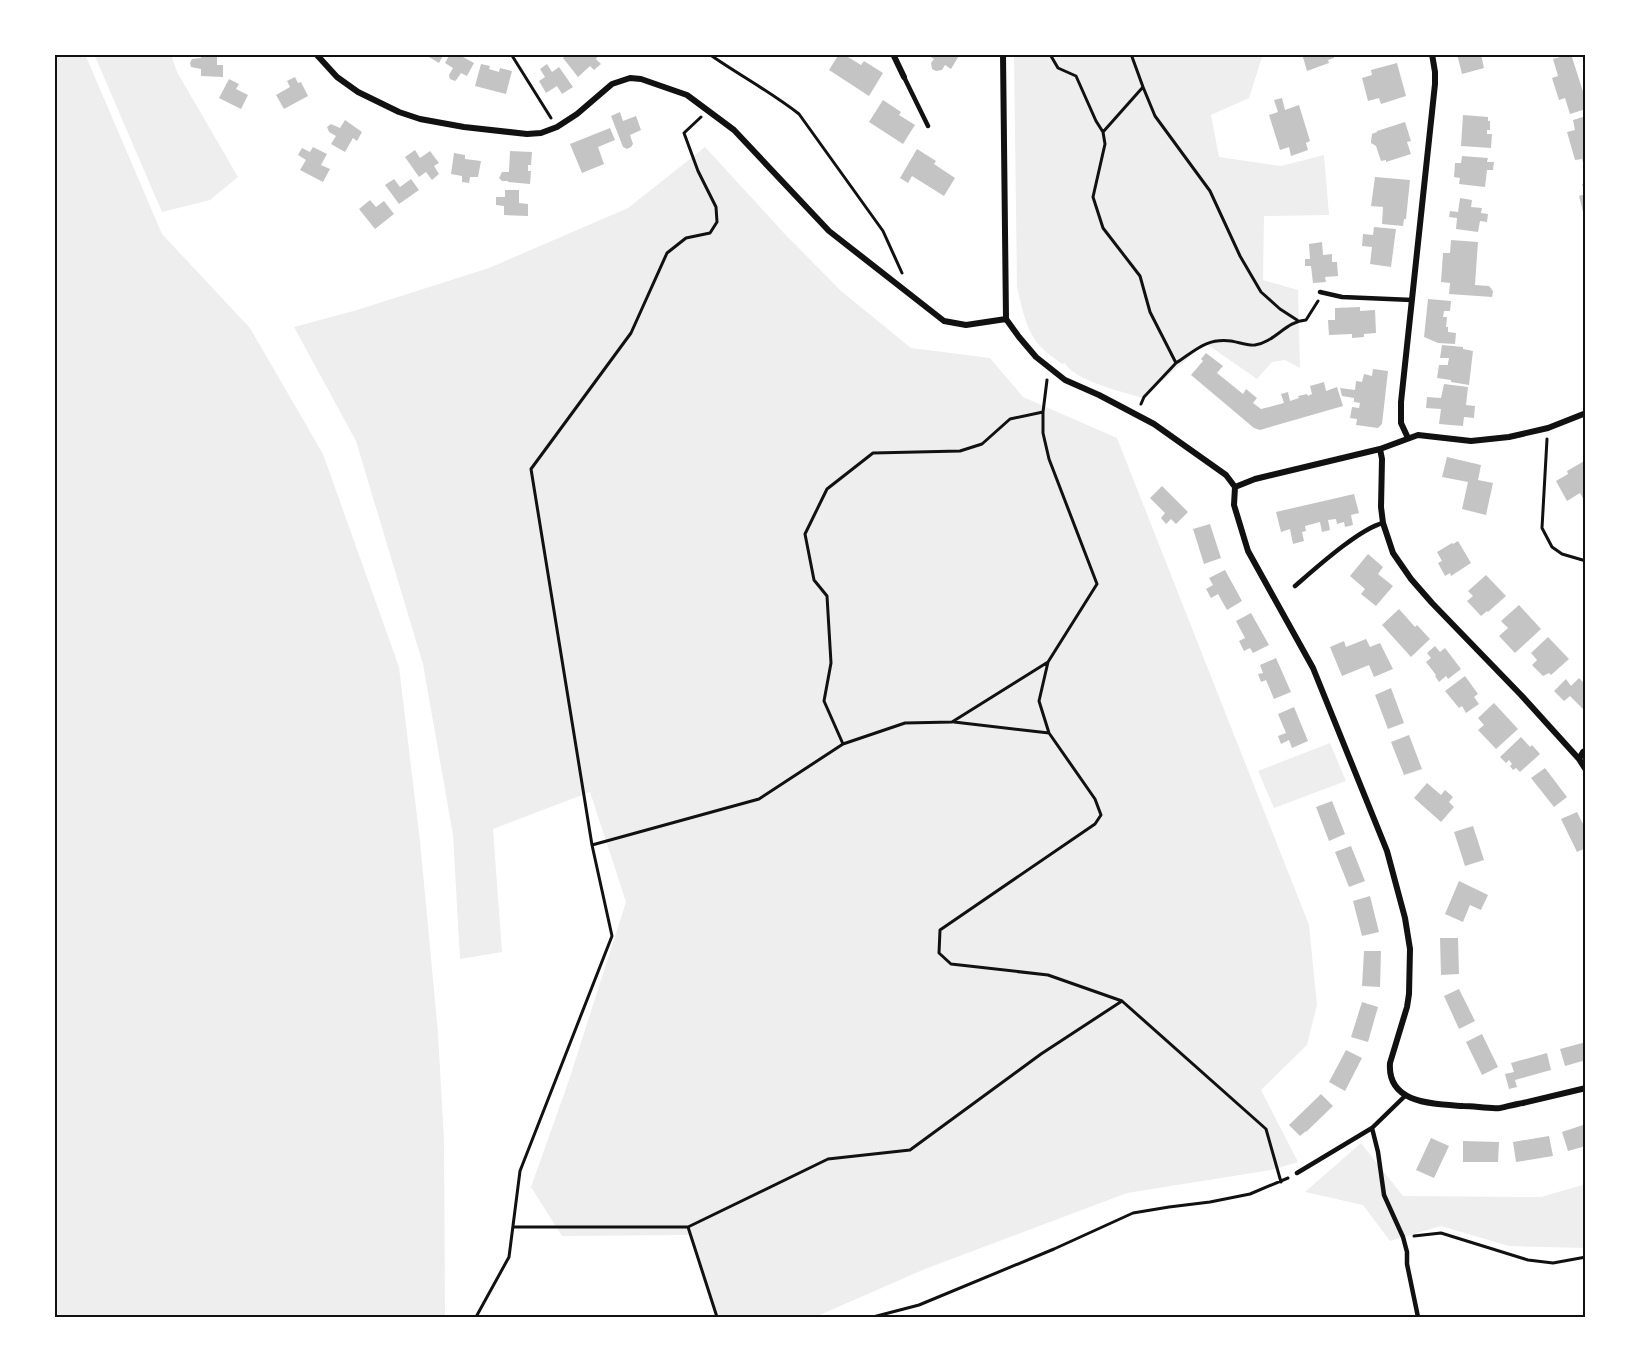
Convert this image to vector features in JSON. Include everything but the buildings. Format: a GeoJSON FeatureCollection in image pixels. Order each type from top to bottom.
{"type":"FeatureCollection","features":[{"type":"Feature","properties":{"kind":"street"},"geometry":{"type":"LineString","coordinates":[[316,54],[337,77],[358,92],[399,112],[420,119],[464,127],[526,134],[541,133],[557,127],[577,114],[612,84],[630,78],[640,79],[687,95],[734,130],[829,231],[944,321],[966,325],[1006,320]]}},
{"type":"Feature","properties":{"kind":"street"},"geometry":{"type":"LineString","coordinates":[[893,54],[904,77]]}},
{"type":"Feature","properties":{"kind":"street"},"geometry":{"type":"LineString","coordinates":[[1003,54],[1006,320],[1036,357],[1065,380],[1154,424],[1226,475],[1235,487],[1234,505],[1248,551],[1259,575],[1313,668],[1387,851],[1405,918],[1410,949],[1407,1007],[1389,1063],[1390,1076],[1397,1089],[1429,1104],[1499,1108],[1586,1088]]}},
{"type":"Feature","properties":{"kind":"street"},"geometry":{"type":"LineString","coordinates":[[1408,438],[1401,423],[1401,402],[1435,84],[1432,54]]}},
{"type":"Feature","properties":{"kind":"street"},"geometry":{"type":"LineString","coordinates":[[1235,487],[1255,479],[1380,449],[1418,435],[1471,441],[1509,437],[1548,428],[1586,413]]}},
{"type":"Feature","properties":{"kind":"street"},"geometry":{"type":"LineString","coordinates":[[1380,449],[1382,459],[1381,507],[1383,523],[1393,553],[1432,603],[1521,695],[1580,759],[1586,770]]}},
{"type":"Feature","properties":{"kind":"street"},"geometry":{"type":"LineString","coordinates":[[1580,759],[1586,750]]}},
{"type":"Feature","properties":{"kind":"lane"},"geometry":{"type":"LineString","coordinates":[[904,77],[928,126]]}},
{"type":"Feature","properties":{"kind":"lane"},"geometry":{"type":"LineString","coordinates":[[1320,292],[1342,297],[1412,300]]}},
{"type":"Feature","properties":{"kind":"lane"},"geometry":{"type":"LineString","coordinates":[[1295,586],[1373,525],[1383,523]]}},
{"type":"Feature","properties":{"kind":"lane"},"geometry":{"type":"LineString","coordinates":[[1297,1173],[1372,1128],[1406,1095]]}},
{"type":"Feature","properties":{"kind":"lane"},"geometry":{"type":"LineString","coordinates":[[1372,1128],[1384,1195],[1403,1237],[1407,1252],[1407,1264],[1418,1317]]}},
{"type":"Feature","properties":{"kind":"path"},"geometry":{"type":"LineString","coordinates":[[511,54],[557,127]]}},
{"type":"Feature","properties":{"kind":"path"},"geometry":{"type":"LineString","coordinates":[[709,54],[748,81],[780,99],[799,114],[883,231],[904,277]]}},
{"type":"Feature","properties":{"kind":"path"},"geometry":{"type":"LineString","coordinates":[[1052,54],[1058,68],[1076,76],[1103,132],[1105,144],[1093,197],[1103,228],[1140,276],[1150,312],[1176,363]]}},
{"type":"Feature","properties":{"kind":"path"},"geometry":{"type":"LineString","coordinates":[[1131,54],[1155,116],[1210,191],[1240,256],[1261,292],[1297,320],[1305,320],[1323,296],[1342,297]]}},
{"type":"Feature","properties":{"kind":"path"},"geometry":{"type":"LineString","coordinates":[[1103,132],[1143,87]]}},
{"type":"Feature","properties":{"kind":"path"},"geometry":{"type":"LineString","coordinates":[[476,1317],[509,1257],[520,1171],[612,936],[592,845],[531,469],[631,333],[667,253],[686,238],[710,233],[717,222],[716,207],[698,171],[684,133],[708,111]]}},
{"type":"Feature","properties":{"kind":"path"},"geometry":{"type":"LineString","coordinates":[[1135,414],[1144,397],[1176,363],[1209,341],[1228,340],[1255,345],[1273,337],[1297,320]]}},
{"type":"Feature","properties":{"kind":"path"},"geometry":{"type":"LineString","coordinates":[[1049,367],[1043,412],[1043,433],[1049,459],[1097,584],[1048,662],[1039,701],[1049,733],[1095,799],[1101,816],[1095,824],[940,930],[939,953],[951,964],[1048,975],[1122,1001],[1266,1129],[1281,1182]]}},
{"type":"Feature","properties":{"kind":"path"},"geometry":{"type":"LineString","coordinates":[[843,744],[824,701],[831,663],[827,596],[814,580],[805,534],[827,489],[873,453],[960,451],[982,444],[1010,419],[1043,412]]}},
{"type":"Feature","properties":{"kind":"path"},"geometry":{"type":"LineString","coordinates":[[1548,428],[1542,528],[1552,547],[1562,554],[1586,561]]}},
{"type":"Feature","properties":{"kind":"path"},"geometry":{"type":"LineString","coordinates":[[952,722],[1048,662]]}},
{"type":"Feature","properties":{"kind":"path"},"geometry":{"type":"LineString","coordinates":[[592,845],[759,799],[843,744],[905,723],[952,722],[1049,733]]}},
{"type":"Feature","properties":{"kind":"path"},"geometry":{"type":"LineString","coordinates":[[513,1227],[688,1227],[828,1159],[910,1150],[1041,1054],[1122,1001]]}},
{"type":"Feature","properties":{"kind":"path"},"geometry":{"type":"LineString","coordinates":[[873,1317],[919,1305],[1133,1214],[1250,1194],[1297,1173]]}},
{"type":"Feature","properties":{"kind":"path"},"geometry":{"type":"LineString","coordinates":[[688,1227],[717,1317]]}},
{"type":"Feature","properties":{"kind":"path"},"geometry":{"type":"LineString","coordinates":[[1403,1237],[1441,1233],[1528,1260],[1553,1263],[1586,1257]]}},
{"type":"Feature","properties":{"kind":"shaded area"},"geometry":{"type":"Polygon","coordinates":[[[54,54],[85,54],[162,234],[250,328],[323,454],[399,667],[420,841],[438,1033],[444,1141],[445,1317],[54,1317],[54,54]]]}},
{"type":"Feature","properties":{"kind":"shaded area"},"geometry":{"type":"Polygon","coordinates":[[[94,54],[171,54],[177,72],[238,177],[210,200],[162,212],[94,54]]]}},
{"type":"Feature","properties":{"kind":"shaded area"},"geometry":{"type":"Polygon","coordinates":[[[1014,54],[1263,54],[1249,98],[1211,115],[1219,157],[1281,166],[1324,155],[1329,215],[1264,216],[1263,280],[1298,290],[1300,368],[1285,360],[1272,362],[1257,379],[1205,343],[1143,398],[1100,385],[1078,375],[1037,343],[1026,321],[1017,288],[1014,54]]]}},
{"type":"Feature","properties":{"kind":"shaded area"},"geometry":{"type":"Polygon","coordinates":[[[705,147],[841,291],[911,348],[990,358],[1023,397],[1117,438],[1309,925],[1317,1005],[1307,1045],[1261,1090],[1298,1162],[1271,1170],[1127,1193],[925,1269],[815,1317],[718,1317],[690,1235],[562,1236],[531,1187],[569,1080],[626,902],[590,792],[493,829],[502,952],[460,959],[453,835],[423,664],[356,441],[294,327],[357,310],[489,268],[628,208],[705,147]]]}},
{"type":"Feature","properties":{"kind":"shaded area"},"geometry":{"type":"Polygon","coordinates":[[[1330,743],[1346,781],[1274,808],[1258,771],[1330,743]]]}},
{"type":"Feature","properties":{"kind":"shaded area"},"geometry":{"type":"Polygon","coordinates":[[[1361,1143],[1403,1196],[1541,1197],[1586,1184],[1586,1248],[1509,1246],[1441,1226],[1390,1241],[1363,1205],[1305,1192],[1361,1143]]]}}]}
